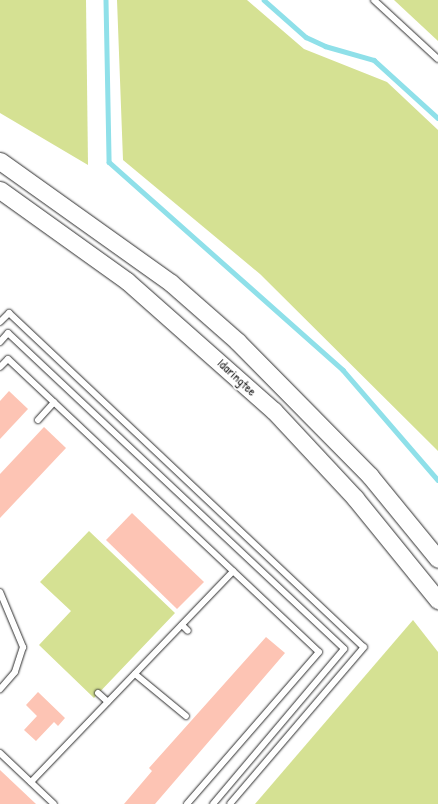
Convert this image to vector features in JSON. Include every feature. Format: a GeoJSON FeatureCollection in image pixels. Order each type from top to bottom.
{"type":"FeatureCollection","features":[{"type":"Feature","properties":{"kind":"main road","name":"Idaringtee"},"geometry":{"type":"LineString","coordinates":[[0,161],[171,283],[237,341],[370,476],[438,559]]}},
{"type":"Feature","properties":{"kind":"main road","name":"Idaringtee"},"geometry":{"type":"LineString","coordinates":[[0,190],[127,281],[274,412],[355,498],[438,600]]}},
{"type":"Feature","properties":{"kind":"lane"},"geometry":{"type":"LineString","coordinates":[[374,0],[438,59]]}},
{"type":"Feature","properties":{"kind":"lane"},"geometry":{"type":"LineString","coordinates":[[0,322],[9,312],[364,647],[230,804]]}},
{"type":"Feature","properties":{"kind":"lane"},"geometry":{"type":"LineString","coordinates":[[0,342],[8,333],[344,649],[213,804]]}},
{"type":"Feature","properties":{"kind":"lane"},"geometry":{"type":"LineString","coordinates":[[0,367],[8,359],[319,652],[187,804]]}},
{"type":"Feature","properties":{"kind":"lane"},"geometry":{"type":"LineString","coordinates":[[38,420],[54,402]]}},
{"type":"Feature","properties":{"kind":"lane"},"geometry":{"type":"LineString","coordinates":[[31,782],[233,571]]}},
{"type":"Feature","properties":{"kind":"lane"},"geometry":{"type":"LineString","coordinates":[[0,592],[23,647],[16,672],[0,689]]}},
{"type":"Feature","properties":{"kind":"lane"},"geometry":{"type":"LineString","coordinates":[[182,625],[188,631]]}},
{"type":"Feature","properties":{"kind":"lane"},"geometry":{"type":"LineString","coordinates":[[135,674],[186,716]]}},
{"type":"Feature","properties":{"kind":"lane"},"geometry":{"type":"LineString","coordinates":[[98,693],[108,702]]}},
{"type":"Feature","properties":{"kind":"lane"},"geometry":{"type":"LineString","coordinates":[[0,753],[54,804]]}},
{"type":"Feature","properties":{"kind":"green space"},"geometry":{"type":"Polygon","coordinates":[[[0,0],[86,0],[88,165],[0,113],[0,0]]]}},
{"type":"Feature","properties":{"kind":"green space"},"geometry":{"type":"Polygon","coordinates":[[[117,0],[247,0],[304,49],[387,82],[438,130],[438,451],[260,274],[123,160],[117,0]]]}},
{"type":"Feature","properties":{"kind":"green space"},"geometry":{"type":"Polygon","coordinates":[[[394,0],[438,0],[438,41],[394,0]]]}},
{"type":"Feature","properties":{"kind":"green space"},"geometry":{"type":"Polygon","coordinates":[[[89,531],[175,613],[94,698],[39,645],[71,611],[40,582],[89,531]]]}},
{"type":"Feature","properties":{"kind":"green space"},"geometry":{"type":"Polygon","coordinates":[[[413,620],[438,652],[438,804],[255,804],[413,620]]]}},
{"type":"Feature","properties":{"kind":"building"},"geometry":{"type":"Polygon","coordinates":[[[9,391],[28,409],[0,439],[0,401],[9,391]]]}},
{"type":"Feature","properties":{"kind":"building"},"geometry":{"type":"Polygon","coordinates":[[[44,427],[66,448],[0,518],[0,474],[44,427]]]}},
{"type":"Feature","properties":{"kind":"building"},"geometry":{"type":"Polygon","coordinates":[[[132,513],[204,582],[177,609],[106,540],[132,513]]]}},
{"type":"Feature","properties":{"kind":"building"},"geometry":{"type":"Polygon","coordinates":[[[266,637],[285,653],[155,804],[124,804],[152,771],[149,768],[266,637]]]}},
{"type":"Feature","properties":{"kind":"building"},"geometry":{"type":"Polygon","coordinates":[[[38,692],[65,718],[58,726],[54,722],[36,741],[24,730],[37,716],[26,705],[38,692]]]}},
{"type":"Feature","properties":{"kind":"building"},"geometry":{"type":"Polygon","coordinates":[[[0,770],[36,804],[0,804],[0,770]]]}},
{"type":"Feature","properties":{"kind":"waterway"},"geometry":{"type":"LineString","coordinates":[[106,0],[109,162],[343,370],[438,480]]}},
{"type":"Feature","properties":{"kind":"waterway"},"geometry":{"type":"LineString","coordinates":[[264,0],[306,37],[325,46],[374,60],[438,118]]}}]}
